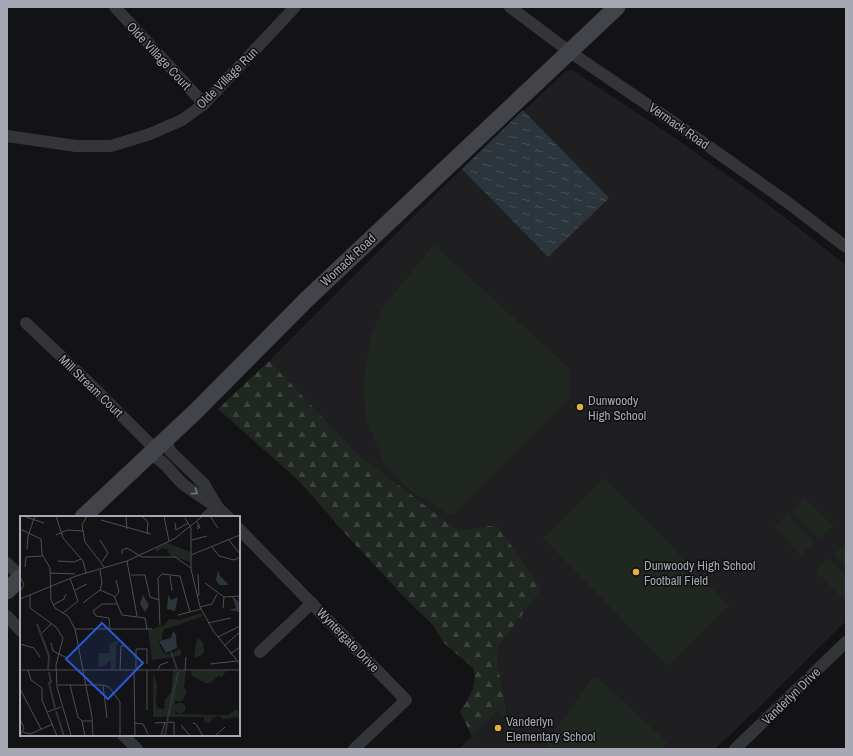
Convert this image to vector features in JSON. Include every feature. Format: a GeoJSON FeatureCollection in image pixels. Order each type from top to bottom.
{"type":"FeatureCollection","features":[{"type":"Feature","properties":{"kind":"street","name":"Olde Village Court"},"geometry":{"type":"LineString","coordinates":[[114,7],[204,104]]}},
{"type":"Feature","properties":{"kind":"street","name":"Olde Village Run"},"geometry":{"type":"LineString","coordinates":[[7,136],[76,146],[111,146],[150,134],[182,120],[204,104],[295,7]]}},
{"type":"Feature","properties":{"kind":"street","name":"Vermack Road"},"geometry":{"type":"LineString","coordinates":[[510,7],[570,52],[701,141],[781,198],[846,247]]}},
{"type":"Feature","properties":{"kind":"street","name":"Womack Road"},"geometry":{"type":"LineString","coordinates":[[84,516],[196,411],[306,300],[617,7]]}},
{"type":"Feature","properties":{"kind":"street","name":"Mill Stream Court"},"geometry":{"type":"LineString","coordinates":[[26,323],[156,448]]}},
{"type":"Feature","properties":{"kind":"street"},"geometry":{"type":"LineString","coordinates":[[218,507],[204,484],[177,457],[170,451],[156,448],[156,457],[168,467],[183,484],[218,507],[227,516]]}},
{"type":"Feature","properties":{"kind":"street"},"geometry":{"type":"LineString","coordinates":[[168,467],[177,457]]}},
{"type":"Feature","properties":{"kind":"street"},"geometry":{"type":"LineString","coordinates":[[208,516],[218,507]]}},
{"type":"Feature","properties":{"kind":"street","name":"Wyntergate Drive"},"geometry":{"type":"LineString","coordinates":[[240,530],[406,700],[354,749]]}},
{"type":"Feature","properties":{"kind":"street"},"geometry":{"type":"LineString","coordinates":[[7,563],[20,576]]}},
{"type":"Feature","properties":{"kind":"street"},"geometry":{"type":"LineString","coordinates":[[7,591],[20,578]]}},
{"type":"Feature","properties":{"kind":"street"},"geometry":{"type":"LineString","coordinates":[[260,652],[312,603]]}},
{"type":"Feature","properties":{"kind":"street"},"geometry":{"type":"LineString","coordinates":[[7,616],[20,629]]}},
{"type":"Feature","properties":{"kind":"street","name":"Vanderlyn Drive"},"geometry":{"type":"LineString","coordinates":[[735,749],[846,642]]}},
{"type":"Feature","properties":{"kind":"street"},"geometry":{"type":"LineString","coordinates":[[124,736],[137,749]]}},
{"type":"Feature","properties":{"kind":"shaded area","name":"Dunwoody High School"},"geometry":{"type":"Polygon","coordinates":[[[572,70],[678,140],[765,202],[846,265],[846,621],[715,749],[459,749],[498,710],[508,719],[497,661],[497,648],[542,589],[497,525],[457,530],[358,454],[269,361],[445,185],[566,71],[572,70]]]}},
{"type":"Feature","properties":{"kind":"green space"},"geometry":{"type":"Polygon","coordinates":[[[434,245],[570,369],[570,398],[452,516],[411,491],[385,465],[366,419],[363,381],[371,335],[384,306],[434,245]]]}},
{"type":"Feature","properties":{"kind":"green space"},"geometry":{"type":"Polygon","coordinates":[[[269,361],[358,454],[457,530],[497,525],[542,589],[497,648],[497,661],[508,720],[498,710],[472,737],[460,711],[473,689],[475,675],[473,668],[444,643],[432,624],[409,602],[350,539],[299,481],[218,409],[269,361]]]}},
{"type":"Feature","properties":{"kind":"green space","name":"Dunwoody High School Football Field"},"geometry":{"type":"Polygon","coordinates":[[[605,478],[729,606],[668,666],[543,538],[605,478]]]}},
{"type":"Feature","properties":{"kind":"green space"},"geometry":{"type":"Polygon","coordinates":[[[805,498],[833,526],[819,539],[792,511],[805,498]]]}},
{"type":"Feature","properties":{"kind":"green space"},"geometry":{"type":"Polygon","coordinates":[[[788,515],[814,542],[801,555],[775,527],[788,515]]]}},
{"type":"Feature","properties":{"kind":"green space"},"geometry":{"type":"Polygon","coordinates":[[[846,543],[846,566],[834,554],[846,543]]]}},
{"type":"Feature","properties":{"kind":"green space"},"geometry":{"type":"Polygon","coordinates":[[[829,558],[846,576],[846,596],[843,599],[816,571],[829,558]]]}},
{"type":"Feature","properties":{"kind":"green space"},"geometry":{"type":"Polygon","coordinates":[[[592,679],[599,679],[667,742],[662,749],[550,749],[545,744],[592,679]]]}},
{"type":"Feature","properties":{"kind":"water"},"geometry":{"type":"Polygon","coordinates":[[[523,110],[609,198],[548,257],[462,169],[523,110]]]}},
{"type":"Feature","properties":{"kind":"place","name":"Dunwoody High School"},"geometry":{"type":"Point","coordinates":[580,407]}},
{"type":"Feature","properties":{"kind":"place","name":"Dunwoody High School Football Field"},"geometry":{"type":"Point","coordinates":[636,572]}},
{"type":"Feature","properties":{"kind":"place","name":"Vanderlyn Elementary School"},"geometry":{"type":"Point","coordinates":[498,728]}}]}
